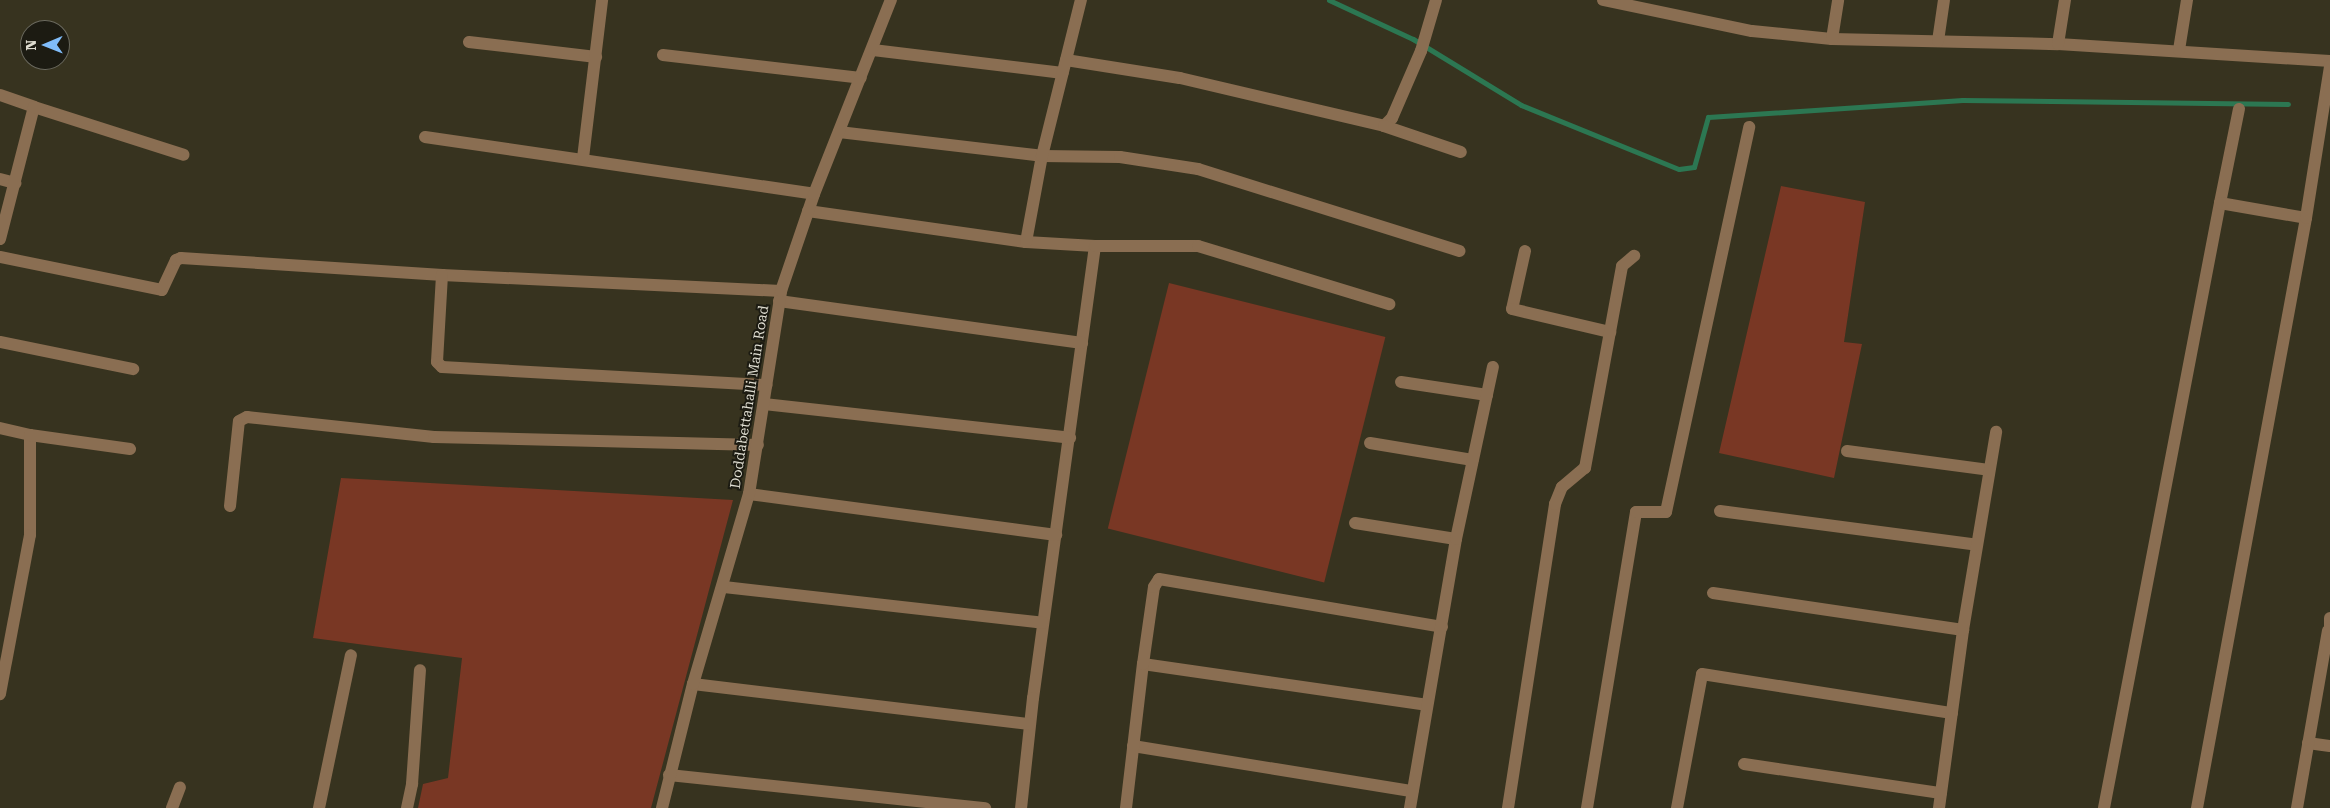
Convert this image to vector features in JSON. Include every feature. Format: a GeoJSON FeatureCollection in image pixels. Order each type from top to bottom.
{"type":"FeatureCollection","features":[{"type":"Feature","properties":{"kind":"street"},"geometry":{"type":"LineString","coordinates":[[583,158],[602,0]]}},
{"type":"Feature","properties":{"kind":"street","name":"Doddabettahalli Main Road"},"geometry":{"type":"LineString","coordinates":[[662,808],[693,684],[724,587],[749,494],[780,296],[814,194],[873,50],[891,0]]}},
{"type":"Feature","properties":{"kind":"street"},"geometry":{"type":"LineString","coordinates":[[1026,242],[1042,156],[1081,0]]}},
{"type":"Feature","properties":{"kind":"street"},"geometry":{"type":"LineString","coordinates":[[1384,126],[1392,118],[1424,44],[1436,0]]}},
{"type":"Feature","properties":{"kind":"street"},"geometry":{"type":"LineString","coordinates":[[1603,0],[1752,31],[1832,39],[2058,44],[2179,50],[2330,61]]}},
{"type":"Feature","properties":{"kind":"street"},"geometry":{"type":"LineString","coordinates":[[1832,39],[1838,0]]}},
{"type":"Feature","properties":{"kind":"street"},"geometry":{"type":"LineString","coordinates":[[1938,41],[1944,0]]}},
{"type":"Feature","properties":{"kind":"street"},"geometry":{"type":"LineString","coordinates":[[2058,44],[2065,0]]}},
{"type":"Feature","properties":{"kind":"street"},"geometry":{"type":"LineString","coordinates":[[2179,50],[2187,0]]}},
{"type":"Feature","properties":{"kind":"street"},"geometry":{"type":"LineString","coordinates":[[469,42],[596,57]]}},
{"type":"Feature","properties":{"kind":"street"},"geometry":{"type":"LineString","coordinates":[[873,50],[1063,73]]}},
{"type":"Feature","properties":{"kind":"street"},"geometry":{"type":"LineString","coordinates":[[663,56],[860,78]]}},
{"type":"Feature","properties":{"kind":"street"},"geometry":{"type":"LineString","coordinates":[[1066,60],[1180,78],[1384,126],[1460,152]]}},
{"type":"Feature","properties":{"kind":"street"},"geometry":{"type":"LineString","coordinates":[[2197,808],[2306,218],[2330,66]]}},
{"type":"Feature","properties":{"kind":"street"},"geometry":{"type":"LineString","coordinates":[[0,95],[184,156]]}},
{"type":"Feature","properties":{"kind":"street"},"geometry":{"type":"LineString","coordinates":[[0,239],[34,107]]}},
{"type":"Feature","properties":{"kind":"street"},"geometry":{"type":"LineString","coordinates":[[2104,808],[2238,109]]}},
{"type":"Feature","properties":{"kind":"street"},"geometry":{"type":"LineString","coordinates":[[1587,808],[1636,512],[1666,512],[1749,127]]}},
{"type":"Feature","properties":{"kind":"street"},"geometry":{"type":"LineString","coordinates":[[839,132],[1042,156],[1120,157],[1198,169],[1459,251]]}},
{"type":"Feature","properties":{"kind":"street"},"geometry":{"type":"LineString","coordinates":[[425,136],[583,158],[814,194]]}},
{"type":"Feature","properties":{"kind":"street"},"geometry":{"type":"LineString","coordinates":[[0,179],[15,182]]}},
{"type":"Feature","properties":{"kind":"street"},"geometry":{"type":"LineString","coordinates":[[2220,203],[2306,218]]}},
{"type":"Feature","properties":{"kind":"street"},"geometry":{"type":"LineString","coordinates":[[808,211],[1026,242],[1095,246],[1198,246],[1389,304]]}},
{"type":"Feature","properties":{"kind":"street"},"geometry":{"type":"LineString","coordinates":[[1021,808],[1030,724],[1095,246]]}},
{"type":"Feature","properties":{"kind":"street"},"geometry":{"type":"LineString","coordinates":[[1525,251],[1512,309],[1610,332]]}},
{"type":"Feature","properties":{"kind":"street"},"geometry":{"type":"LineString","coordinates":[[1508,808],[1555,504],[1562,487],[1585,468],[1622,266],[1634,256]]}},
{"type":"Feature","properties":{"kind":"street"},"geometry":{"type":"LineString","coordinates":[[0,257],[162,290],[176,260],[181,258],[780,296],[1082,343]]}},
{"type":"Feature","properties":{"kind":"street"},"geometry":{"type":"LineString","coordinates":[[442,275],[437,362],[442,367],[767,385]]}},
{"type":"Feature","properties":{"kind":"street"},"geometry":{"type":"LineString","coordinates":[[0,342],[134,369]]}},
{"type":"Feature","properties":{"kind":"street"},"geometry":{"type":"LineString","coordinates":[[1410,808],[1426,705],[1442,627],[1456,539],[1493,367]]}},
{"type":"Feature","properties":{"kind":"street"},"geometry":{"type":"LineString","coordinates":[[1401,382],[1487,395]]}},
{"type":"Feature","properties":{"kind":"street"},"geometry":{"type":"LineString","coordinates":[[764,404],[1070,438]]}},
{"type":"Feature","properties":{"kind":"street"},"geometry":{"type":"LineString","coordinates":[[230,506],[239,421],[248,417],[434,437],[758,446]]}},
{"type":"Feature","properties":{"kind":"street"},"geometry":{"type":"LineString","coordinates":[[0,428],[30,435],[130,449]]}},
{"type":"Feature","properties":{"kind":"street"},"geometry":{"type":"LineString","coordinates":[[1939,808],[1963,630],[1996,432]]}},
{"type":"Feature","properties":{"kind":"street"},"geometry":{"type":"LineString","coordinates":[[0,694],[30,535],[30,435]]}},
{"type":"Feature","properties":{"kind":"street"},"geometry":{"type":"LineString","coordinates":[[1370,443],[1473,460]]}},
{"type":"Feature","properties":{"kind":"street"},"geometry":{"type":"LineString","coordinates":[[1847,450],[1989,470]]}},
{"type":"Feature","properties":{"kind":"street"},"geometry":{"type":"LineString","coordinates":[[749,494],[1056,535]]}},
{"type":"Feature","properties":{"kind":"street"},"geometry":{"type":"LineString","coordinates":[[1720,511],[1977,545]]}},
{"type":"Feature","properties":{"kind":"street"},"geometry":{"type":"LineString","coordinates":[[1355,523],[1456,539]]}},
{"type":"Feature","properties":{"kind":"street"},"geometry":{"type":"LineString","coordinates":[[1126,808],[1154,587],[1159,580],[1442,627]]}},
{"type":"Feature","properties":{"kind":"street"},"geometry":{"type":"LineString","coordinates":[[724,587],[1044,624]]}},
{"type":"Feature","properties":{"kind":"street"},"geometry":{"type":"LineString","coordinates":[[1713,593],[1963,630]]}},
{"type":"Feature","properties":{"kind":"street"},"geometry":{"type":"LineString","coordinates":[[2297,808],[2330,618]]}},
{"type":"Feature","properties":{"kind":"street"},"geometry":{"type":"LineString","coordinates":[[319,808],[351,656]]}},
{"type":"Feature","properties":{"kind":"street"},"geometry":{"type":"LineString","coordinates":[[1143,664],[1426,705]]}},
{"type":"Feature","properties":{"kind":"street"},"geometry":{"type":"LineString","coordinates":[[407,808],[412,784],[420,670]]}},
{"type":"Feature","properties":{"kind":"street"},"geometry":{"type":"LineString","coordinates":[[1677,808],[1702,674],[1952,713]]}},
{"type":"Feature","properties":{"kind":"street"},"geometry":{"type":"LineString","coordinates":[[693,684],[1030,724]]}},
{"type":"Feature","properties":{"kind":"street"},"geometry":{"type":"LineString","coordinates":[[2308,743],[2330,746]]}},
{"type":"Feature","properties":{"kind":"street"},"geometry":{"type":"LineString","coordinates":[[1133,746],[1412,791]]}},
{"type":"Feature","properties":{"kind":"street"},"geometry":{"type":"LineString","coordinates":[[1744,764],[1941,793]]}},
{"type":"Feature","properties":{"kind":"street"},"geometry":{"type":"LineString","coordinates":[[669,775],[985,808]]}},
{"type":"Feature","properties":{"kind":"street"},"geometry":{"type":"LineString","coordinates":[[172,808],[180,787]]}},
{"type":"Feature","properties":{"kind":"shaded area"},"geometry":{"type":"Polygon","coordinates":[[[1781,186],[1865,202],[1844,342],[1862,344],[1834,478],[1719,453],[1781,186]]]}},
{"type":"Feature","properties":{"kind":"shaded area"},"geometry":{"type":"Polygon","coordinates":[[[1169,283],[1385,337],[1324,582],[1108,528],[1169,283]]]}},
{"type":"Feature","properties":{"kind":"shaded area"},"geometry":{"type":"Polygon","coordinates":[[[341,478],[733,500],[651,808],[418,808],[423,784],[448,778],[462,658],[313,638],[341,478]]]}},
{"type":"Feature","properties":{"kind":"waterway"},"geometry":{"type":"LineString","coordinates":[[1329,0],[1413,39],[1521,105],[1679,169],[1694,167],[1708,117],[1962,100],[2288,104]]}}]}
